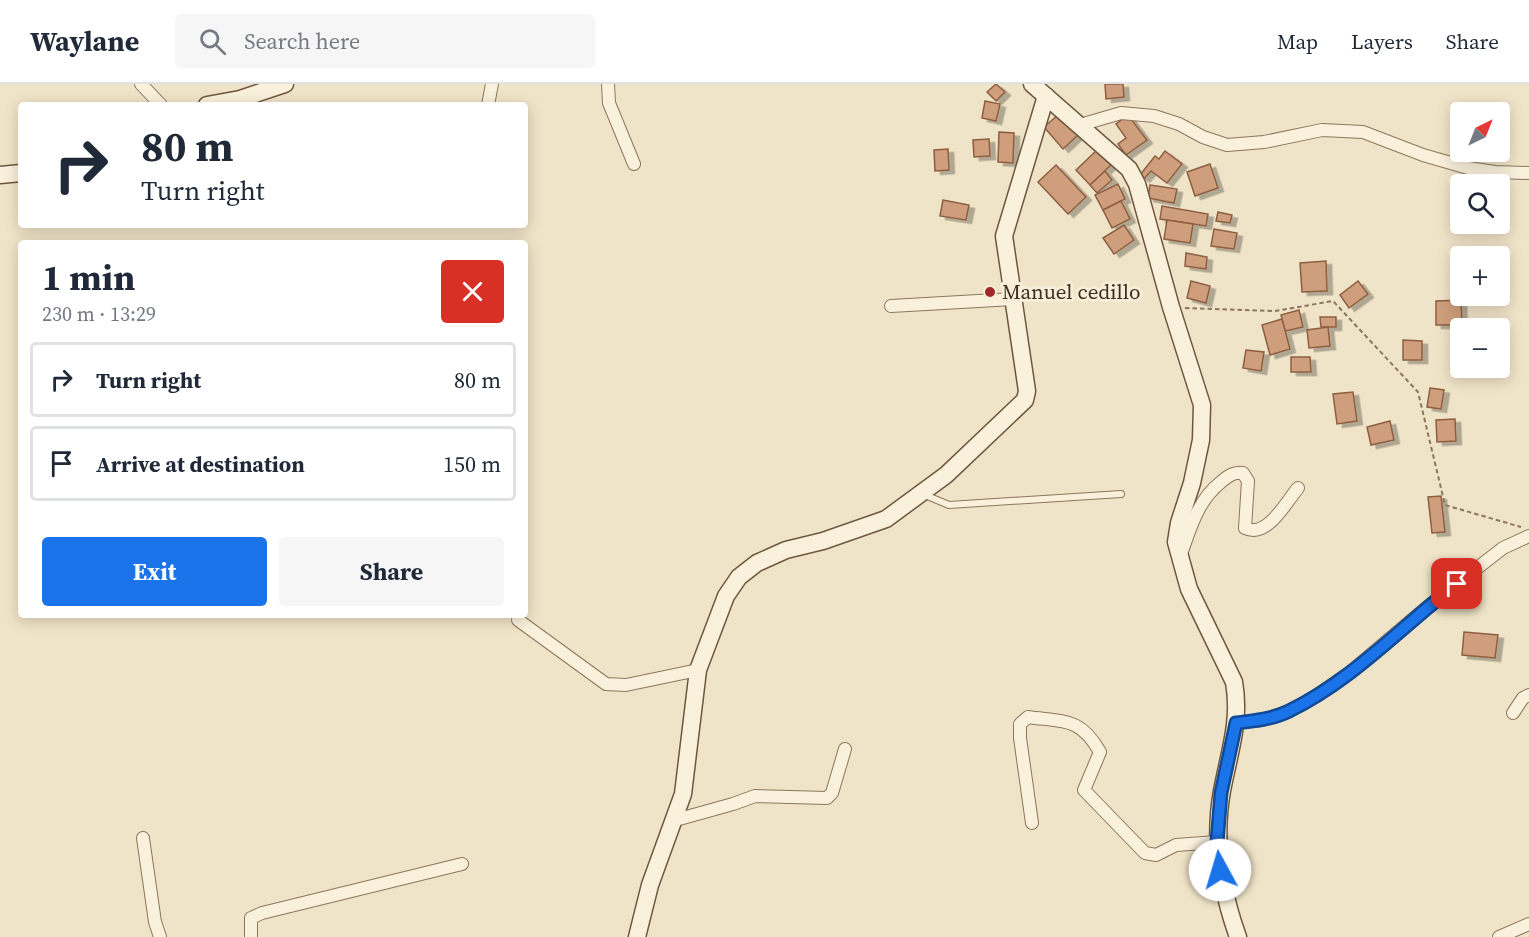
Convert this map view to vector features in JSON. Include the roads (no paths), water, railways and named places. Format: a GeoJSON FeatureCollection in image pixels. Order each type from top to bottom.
{"type":"FeatureCollection","features":[{"type":"Feature","properties":{"kind":"street"},"geometry":{"type":"LineString","coordinates":[[141,84],[158,102]]}},
{"type":"Feature","properties":{"kind":"street"},"geometry":{"type":"LineString","coordinates":[[224,102],[285,84]]}},
{"type":"Feature","properties":{"kind":"street"},"geometry":{"type":"LineString","coordinates":[[489,102],[492,84]]}},
{"type":"Feature","properties":{"kind":"street"},"geometry":{"type":"LineString","coordinates":[[608,84],[609,103],[634,165]]}},
{"type":"Feature","properties":{"kind":"street"},"geometry":{"type":"LineString","coordinates":[[1032,84],[1129,170],[1137,184],[1171,307],[1202,405],[1202,440],[1176,542],[1189,589],[1234,682],[1237,698],[1236,723],[1221,793],[1217,842],[1224,892],[1238,937]]}},
{"type":"Feature","properties":{"kind":"street"},"geometry":{"type":"LineString","coordinates":[[637,937],[650,885],[682,794],[698,670],[726,596],[739,577],[757,563],[786,550],[823,541],[886,519],[946,475],[1025,400],[1027,391],[1004,236],[1046,96]]}},
{"type":"Feature","properties":{"kind":"street"},"geometry":{"type":"LineString","coordinates":[[1080,125],[1121,113],[1154,116],[1227,145],[1264,141],[1322,130],[1363,132],[1423,155],[1468,168],[1529,173]]}},
{"type":"Feature","properties":{"kind":"street"},"geometry":{"type":"LineString","coordinates":[[0,175],[18,173]]}},
{"type":"Feature","properties":{"kind":"street"},"geometry":{"type":"LineString","coordinates":[[891,306],[1013,299]]}},
{"type":"Feature","properties":{"kind":"street"},"geometry":{"type":"LineString","coordinates":[[1180,558],[1198,507],[1210,490],[1228,476],[1235,472],[1243,473],[1248,481],[1245,516],[1245,528],[1248,530],[1256,531],[1268,525],[1298,488]]}},
{"type":"Feature","properties":{"kind":"street"},"geometry":{"type":"LineString","coordinates":[[1236,723],[1262,720],[1288,712],[1314,697],[1349,673],[1427,607],[1503,548],[1529,536]]}},
{"type":"Feature","properties":{"kind":"street"},"geometry":{"type":"LineString","coordinates":[[518,620],[606,684],[626,686],[698,670]]}},
{"type":"Feature","properties":{"kind":"street"},"geometry":{"type":"LineString","coordinates":[[1513,712],[1523,698],[1529,695]]}},
{"type":"Feature","properties":{"kind":"street"},"geometry":{"type":"LineString","coordinates":[[1032,823],[1020,738],[1020,724],[1028,717],[1074,723],[1092,738],[1100,752],[1084,790],[1145,853],[1156,855],[1176,845],[1217,842]]}},
{"type":"Feature","properties":{"kind":"street"},"geometry":{"type":"LineString","coordinates":[[672,820],[755,796],[826,798],[832,793],[845,750]]}},
{"type":"Feature","properties":{"kind":"street"},"geometry":{"type":"LineString","coordinates":[[143,838],[155,922],[160,937]]}},
{"type":"Feature","properties":{"kind":"street"},"geometry":{"type":"LineString","coordinates":[[251,937],[251,918],[262,913],[462,864]]}},
{"type":"Feature","properties":{"kind":"street"},"geometry":{"type":"LineString","coordinates":[[1499,937],[1529,924]]}},
{"type":"Feature","properties":{"kind":"lane"},"geometry":{"type":"LineString","coordinates":[[921,493],[948,505],[1121,494]]}},
{"type":"Feature","properties":{"kind":"place","name":"Manuel cedillo"},"geometry":{"type":"Point","coordinates":[990,292]}}]}
